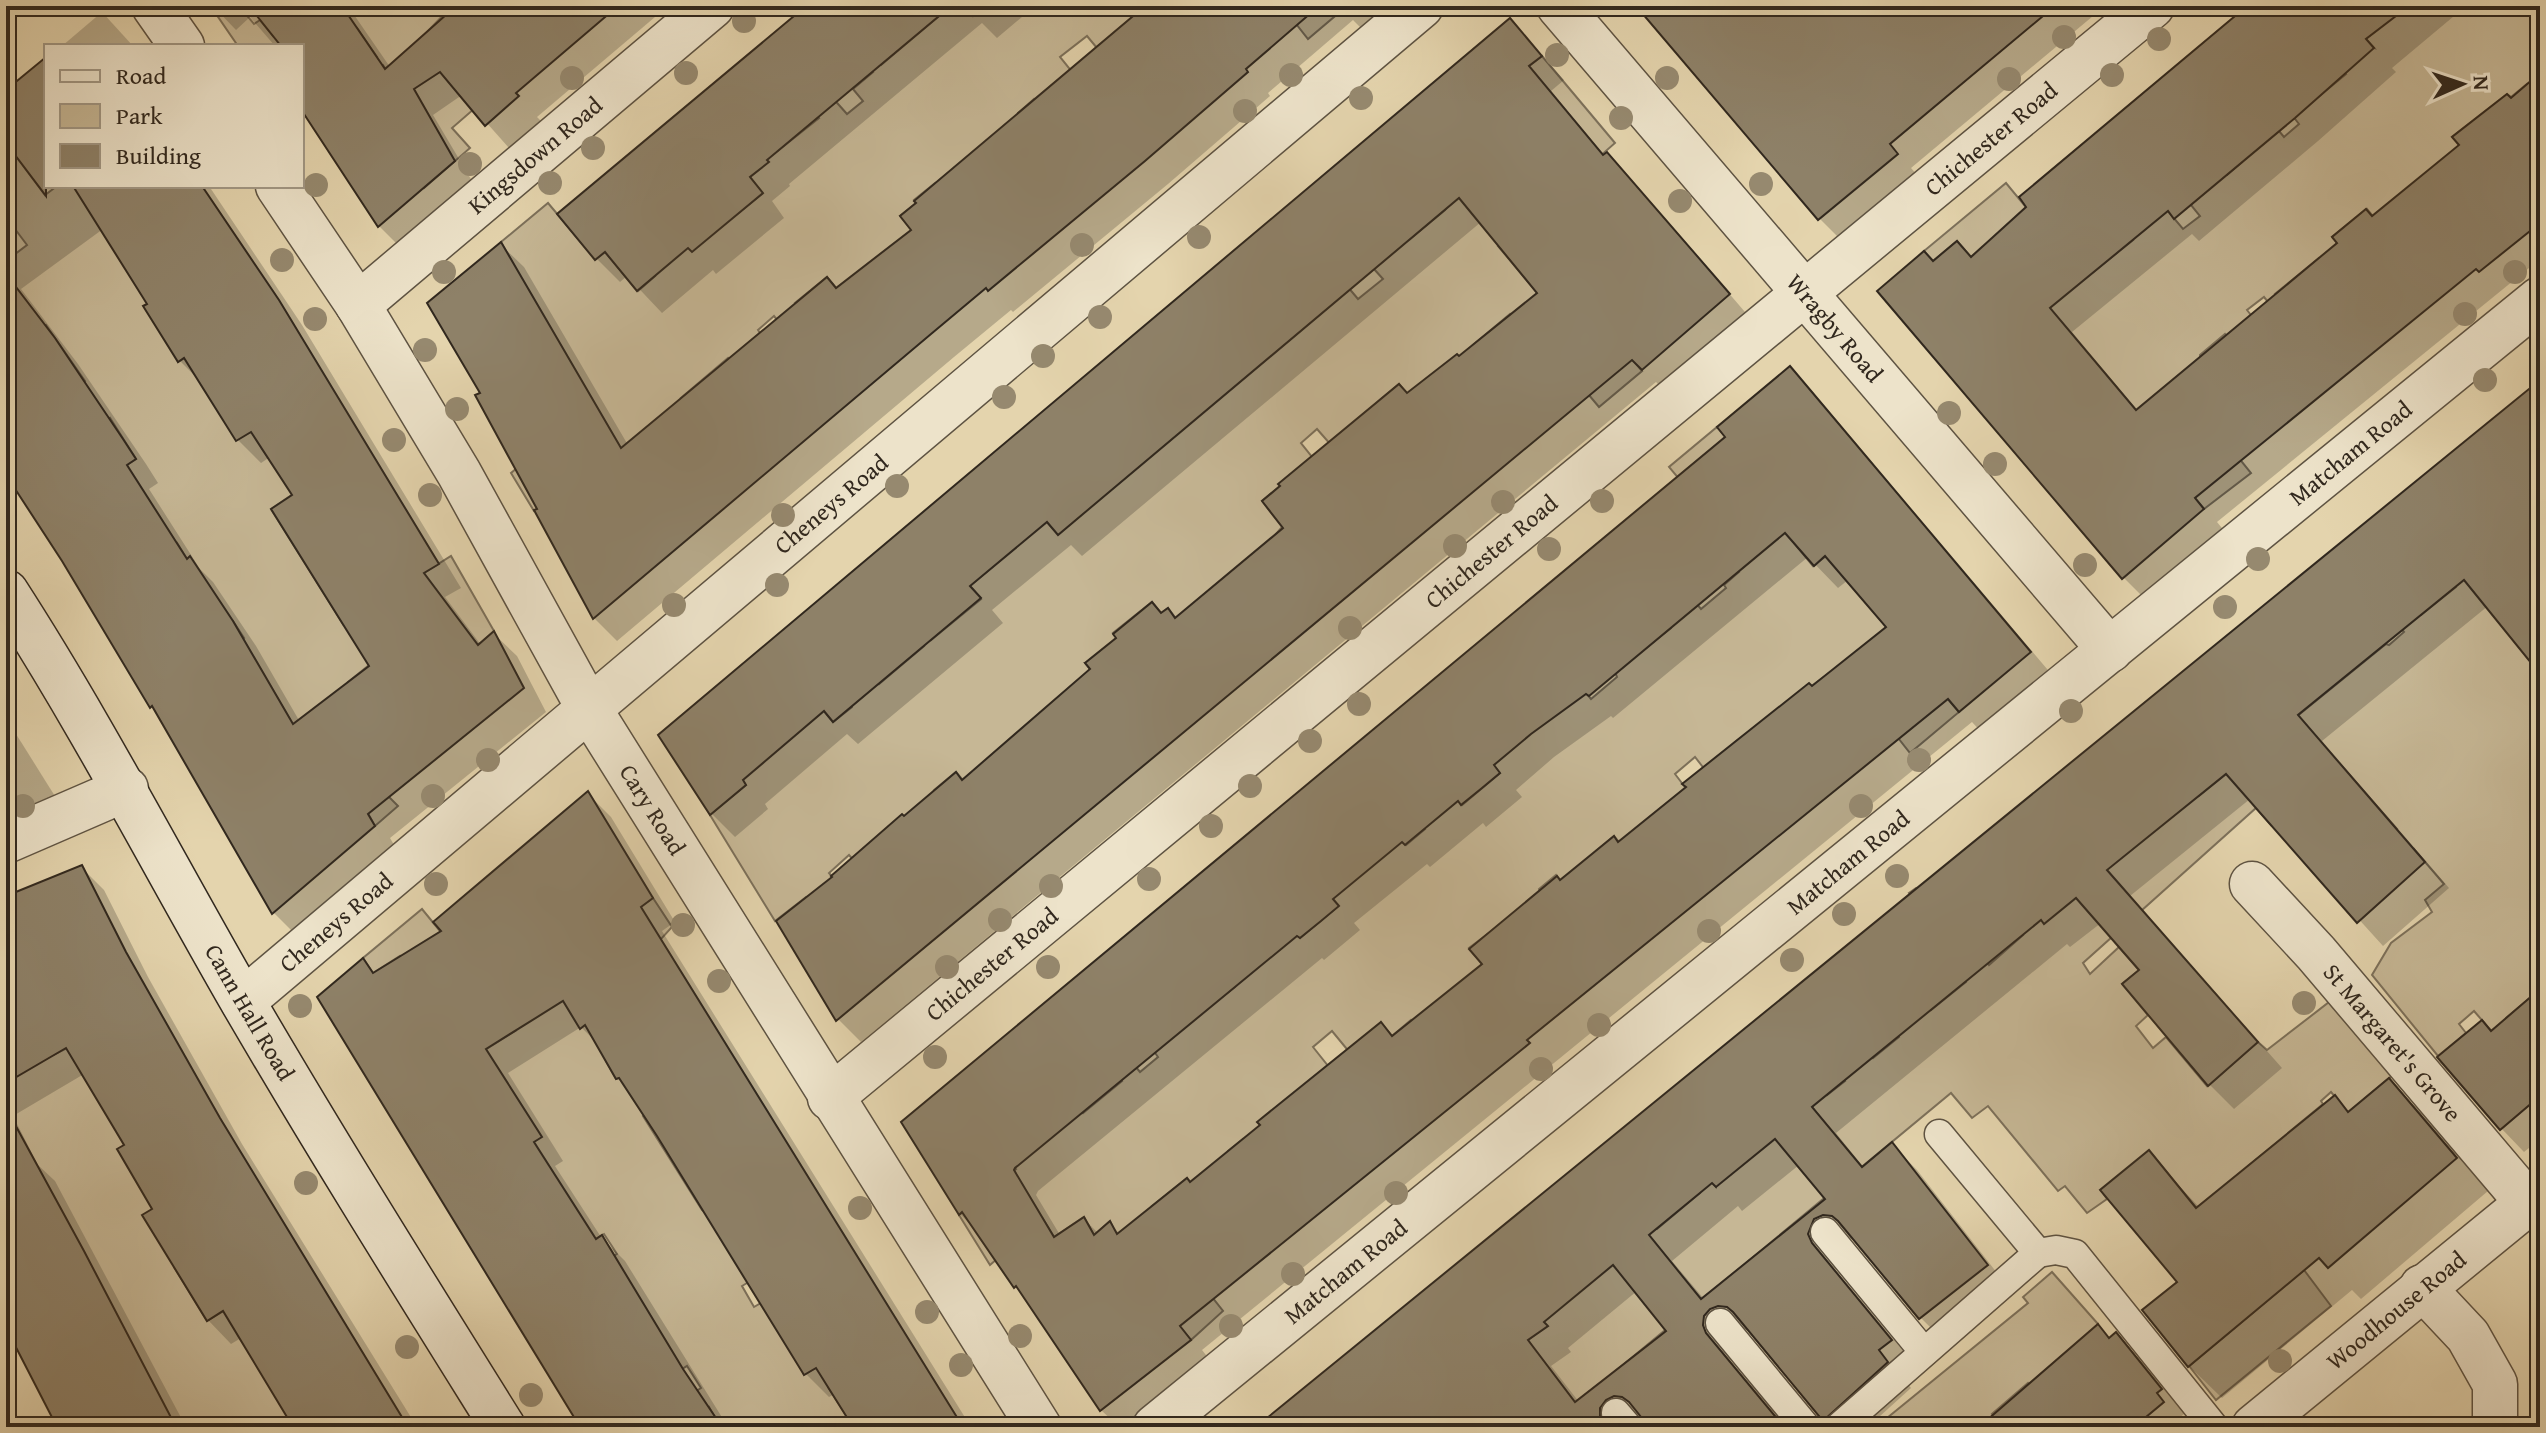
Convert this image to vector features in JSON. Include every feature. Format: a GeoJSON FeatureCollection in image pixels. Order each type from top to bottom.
{"type":"FeatureCollection","features":[{"type":"Feature","properties":{"kind":"street"},"geometry":{"type":"LineString","coordinates":[[154,6],[181,44]]}},
{"type":"Feature","properties":{"kind":"street","name":"Kingsdown Road"},"geometry":{"type":"LineString","coordinates":[[358,305],[712,6]]}},
{"type":"Feature","properties":{"kind":"street","name":"Cheneys Road"},"geometry":{"type":"LineString","coordinates":[[243,1001],[1421,6]]}},
{"type":"Feature","properties":{"kind":"street","name":"Wragby Road"},"geometry":{"type":"LineString","coordinates":[[1559,6],[2110,650]]}},
{"type":"Feature","properties":{"kind":"street","name":"Chichester Road"},"geometry":{"type":"LineString","coordinates":[[830,1098],[2152,6]]}},
{"type":"Feature","properties":{"kind":"street","name":"Cary Road"},"geometry":{"type":"LineString","coordinates":[[279,188],[358,305],[459,473],[588,707],[830,1098],[1039,1427]]}},
{"type":"Feature","properties":{"kind":"street","name":"Matcham Road"},"geometry":{"type":"LineString","coordinates":[[1155,1427],[2540,299]]}},
{"type":"Feature","properties":{"kind":"street","name":"Cann Hall Road"},"geometry":{"type":"LineString","coordinates":[[6,592],[126,789],[243,1001],[503,1427]]}},
{"type":"Feature","properties":{"kind":"street"},"geometry":{"type":"LineString","coordinates":[[6,841],[126,789]]}},
{"type":"Feature","properties":{"kind":"street","name":"St Margaret's Grove"},"geometry":{"type":"LineString","coordinates":[[2252,884],[2534,1198]]}},
{"type":"Feature","properties":{"kind":"street","name":"Woodhouse Road"},"geometry":{"type":"LineString","coordinates":[[2254,1427],[2534,1198]]}},
{"type":"Feature","properties":{"kind":"street"},"geometry":{"type":"LineString","coordinates":[[2422,1287],[2468,1336],[2495,1384],[2495,1427]]}},
{"type":"Feature","properties":{"kind":"lane"},"geometry":{"type":"LineString","coordinates":[[1939,1134],[2038,1253]]}},
{"type":"Feature","properties":{"kind":"lane"},"geometry":{"type":"LineString","coordinates":[[1825,1232],[1924,1352]]}},
{"type":"Feature","properties":{"kind":"lane"},"geometry":{"type":"LineString","coordinates":[[1839,1427],[2038,1253],[2056,1250],[2075,1254],[2214,1427]]}},
{"type":"Feature","properties":{"kind":"lane"},"geometry":{"type":"LineString","coordinates":[[1720,1323],[1806,1427]]}},
{"type":"Feature","properties":{"kind":"green space"},"geometry":{"type":"Polygon","coordinates":[[[239,6],[254,24],[260,20],[273,36],[283,6],[452,6],[425,34],[482,102],[452,128],[470,148],[424,188],[420,182],[409,104],[383,65],[353,84],[348,76],[377,57],[357,28],[304,45],[237,44],[212,8],[239,6]]]}},
{"type":"Feature","properties":{"kind":"green space"},"geometry":{"type":"Polygon","coordinates":[[[951,6],[964,6],[973,16],[985,6],[1158,6],[1131,89],[1087,36],[1060,57],[1085,88],[1068,141],[1034,99],[1018,113],[1034,132],[935,183],[914,200],[916,203],[900,216],[932,256],[859,316],[827,277],[795,303],[828,343],[809,359],[774,316],[758,330],[762,336],[742,375],[728,358],[681,398],[715,440],[534,511],[511,473],[552,439],[516,269],[501,242],[548,203],[595,259],[605,252],[638,291],[655,276],[646,264],[736,215],[762,194],[750,177],[768,162],[746,134],[775,153],[819,118],[798,91],[814,77],[847,114],[863,101],[853,89],[873,72],[851,45],[881,65],[951,6]]]}},
{"type":"Feature","properties":{"kind":"green space"},"geometry":{"type":"Polygon","coordinates":[[[1282,6],[1337,6],[1341,11],[1308,39],[1282,6]]]}},
{"type":"Feature","properties":{"kind":"green space"},"geometry":{"type":"Polygon","coordinates":[[[2379,6],[2523,6],[2540,28],[2540,100],[2527,84],[2511,97],[2507,94],[2452,137],[2461,147],[2403,253],[2367,209],[2332,237],[2369,281],[2319,258],[2275,294],[2307,333],[2299,340],[2264,297],[2247,310],[2262,329],[2259,374],[2225,334],[2200,355],[2204,415],[2251,473],[2204,509],[2182,483],[2104,459],[1982,247],[1971,257],[1957,241],[1933,261],[1924,251],[2006,183],[2057,245],[2092,273],[2133,240],[2121,225],[2167,210],[2183,229],[2200,216],[2156,162],[2227,175],[2274,125],[2284,137],[2299,124],[2260,74],[2312,102],[2346,74],[2311,31],[2374,48],[2366,39],[2379,6]]]}},
{"type":"Feature","properties":{"kind":"green space"},"geometry":{"type":"Polygon","coordinates":[[[1542,56],[1615,143],[1498,246],[1539,295],[1623,348],[1642,371],[1599,407],[1552,351],[1544,356],[1510,314],[1473,345],[1489,365],[1424,414],[1399,384],[1380,400],[1338,453],[1317,429],[1301,443],[1356,512],[1280,486],[1262,501],[1282,527],[1276,534],[1298,560],[1178,621],[1168,608],[1161,613],[1152,602],[1113,633],[1137,663],[1085,663],[1090,669],[992,815],[956,772],[934,790],[889,901],[849,855],[829,873],[846,893],[820,913],[806,897],[775,921],[710,815],[746,785],[742,779],[802,684],[833,722],[852,707],[846,645],[879,684],[924,646],[892,607],[898,601],[931,640],[981,599],[970,586],[1046,521],[1058,534],[1315,248],[1358,299],[1383,279],[1374,269],[1375,198],[1410,239],[1445,210],[1529,66],[1542,56]]]}},
{"type":"Feature","properties":{"kind":"green space"},"geometry":{"type":"Polygon","coordinates":[[[6,143],[45,195],[54,188],[137,188],[129,234],[178,362],[200,348],[236,440],[259,427],[261,447],[293,494],[271,509],[343,624],[451,556],[494,631],[478,645],[453,613],[369,665],[348,682],[389,797],[398,806],[375,826],[366,810],[349,821],[251,653],[196,667],[244,638],[233,621],[226,625],[190,557],[187,559],[177,543],[136,569],[87,491],[136,459],[110,418],[59,450],[77,387],[85,381],[46,325],[29,336],[15,285],[6,274],[6,261],[27,245],[6,217],[6,143]]]}},
{"type":"Feature","properties":{"kind":"green space"},"geometry":{"type":"Polygon","coordinates":[[[1717,427],[1782,503],[1794,543],[1813,566],[1826,556],[1959,712],[1910,753],[1865,696],[1828,674],[1735,742],[1706,771],[1695,757],[1675,774],[1691,795],[1644,873],[1614,836],[1596,851],[1590,916],[1556,875],[1539,889],[1541,894],[1469,948],[1501,988],[1433,1046],[1411,1020],[1392,1036],[1381,1023],[1379,1088],[1332,1031],[1313,1047],[1340,1081],[1258,1122],[1290,1162],[1243,1139],[1228,1151],[1222,1220],[1187,1178],[1152,1206],[1178,1254],[1223,1311],[1191,1340],[1176,1322],[1158,1335],[1110,1221],[1094,1235],[1084,1217],[1054,1237],[1043,1219],[990,1265],[959,1215],[1016,1169],[984,1129],[1075,1104],[1083,1113],[1122,1081],[1112,1067],[1105,1030],[1140,1072],[1158,1057],[1153,1050],[1235,987],[1266,896],[1300,938],[1338,906],[1303,863],[1374,806],[1406,845],[1425,829],[1420,822],[1427,763],[1462,805],[1500,773],[1466,731],[1512,748],[1575,697],[1556,657],[1591,699],[1617,677],[1615,672],[1671,628],[1665,566],[1701,609],[1726,588],[1724,585],[1739,572],[1706,533],[1716,523],[1669,467],[1717,427]]]}},
{"type":"Feature","properties":{"kind":"green space"},"geometry":{"type":"Polygon","coordinates":[[[2437,537],[2540,674],[2540,949],[2534,954],[2540,962],[2540,995],[2537,992],[2506,1018],[2507,1049],[2474,1011],[2459,1024],[2466,1033],[2438,1056],[2372,975],[2391,943],[2432,912],[2425,900],[2444,884],[2414,849],[2399,863],[2376,847],[2397,829],[2340,764],[2271,825],[2256,808],[2083,963],[2090,974],[2119,947],[2139,970],[2122,984],[2148,1015],[2136,1026],[2153,1048],[2166,1037],[2207,1086],[2258,1042],[2267,1050],[2333,999],[2393,1075],[2364,1099],[2357,1123],[2331,1092],[2321,1101],[2323,1104],[2247,1167],[2203,1216],[2149,1151],[2101,1190],[2107,1199],[2087,1213],[2065,1186],[2058,1191],[1988,1106],[1972,1118],[1951,1093],[1571,1408],[1528,1340],[1547,1326],[1517,1289],[1622,1203],[1657,1229],[1700,1193],[1686,1151],[1716,1187],[1727,1118],[1819,1116],[1783,1071],[1797,1059],[1827,1095],[1845,1081],[1837,1070],[1844,1022],[1873,1058],[1899,1037],[1902,974],[1931,1010],[1966,982],[1947,938],[1909,893],[1916,888],[1951,932],[1958,928],[1989,965],[2023,935],[1994,898],[2033,867],[2199,796],[2404,632],[2371,592],[2415,609],[2421,615],[2456,587],[2437,537]]]}},
{"type":"Feature","properties":{"kind":"green space"},"geometry":{"type":"Polygon","coordinates":[[[653,898],[672,927],[580,1028],[602,1015],[606,1061],[616,1079],[627,1073],[664,1103],[643,1116],[702,1210],[789,1258],[742,1286],[754,1307],[773,1296],[804,1375],[846,1349],[828,1387],[852,1425],[880,1408],[888,1427],[720,1427],[709,1407],[677,1427],[652,1419],[701,1388],[687,1366],[665,1380],[612,1257],[617,1254],[604,1234],[582,1247],[558,1209],[485,1050],[515,1031],[413,977],[400,956],[373,973],[363,958],[422,909],[497,1001],[653,898]]]}},
{"type":"Feature","properties":{"kind":"green space"},"geometry":{"type":"Polygon","coordinates":[[[6,1028],[53,1055],[67,1048],[158,1124],[118,1149],[182,1165],[174,1267],[207,1321],[258,1290],[294,1427],[175,1427],[6,1122],[6,1028]]]}},
{"type":"Feature","properties":{"kind":"green space"},"geometry":{"type":"Polygon","coordinates":[[[2304,1270],[2331,1306],[2216,1400],[2189,1366],[2304,1270]]]}},
{"type":"Feature","properties":{"kind":"green space"},"geometry":{"type":"Polygon","coordinates":[[[2052,1272],[2098,1324],[2056,1414],[2028,1383],[1992,1414],[2002,1427],[1876,1427],[2028,1303],[2023,1297],[2052,1272]]]}},
{"type":"Feature","properties":{"kind":"building"},"geometry":{"type":"Polygon","coordinates":[[[249,6],[342,6],[385,69],[456,6],[618,6],[516,93],[519,96],[485,126],[440,72],[414,89],[455,161],[378,227],[304,114],[304,44],[279,44],[249,6]]]}},
{"type":"Feature","properties":{"kind":"building"},"geometry":{"type":"Polygon","coordinates":[[[806,6],[951,6],[767,160],[769,162],[750,177],[763,193],[692,252],[688,248],[637,291],[605,252],[595,260],[557,214],[806,6]]]}},
{"type":"Feature","properties":{"kind":"building"},"geometry":{"type":"Polygon","coordinates":[[[1145,6],[1319,6],[1145,161],[988,291],[986,288],[593,619],[475,395],[480,393],[427,303],[501,242],[621,448],[827,277],[836,288],[911,230],[900,216],[916,203],[914,201],[1145,6]]]}},
{"type":"Feature","properties":{"kind":"building"},"geometry":{"type":"Polygon","coordinates":[[[1636,6],[2055,6],[1890,144],[1898,154],[1818,220],[1636,6]]]}},
{"type":"Feature","properties":{"kind":"building"},"geometry":{"type":"Polygon","coordinates":[[[2247,6],[2409,6],[2366,39],[2374,48],[2295,118],[2174,219],[2168,211],[2050,308],[2136,410],[2337,243],[2332,237],[2366,209],[2372,216],[2459,145],[2452,137],[2507,94],[2511,98],[2540,73],[2540,223],[2479,272],[2476,269],[2195,498],[2204,509],[2122,579],[1877,291],[1924,251],[1933,261],[1957,241],[1971,257],[2026,207],[2019,197],[2247,6]]]}},
{"type":"Feature","properties":{"kind":"building"},"geometry":{"type":"Polygon","coordinates":[[[1510,18],[1542,56],[1529,66],[1603,155],[1607,152],[1730,294],[1642,370],[1632,360],[836,1021],[776,921],[956,772],[962,780],[1090,669],[1085,663],[1116,638],[1113,634],[1152,602],[1161,613],[1168,608],[1175,618],[1283,528],[1262,501],[1280,486],[1278,484],[1399,384],[1407,393],[1537,293],[1459,198],[1058,535],[1047,522],[970,586],[981,598],[833,722],[824,711],[743,780],[746,785],[710,815],[658,735],[1510,18]]]}},
{"type":"Feature","properties":{"kind":"building"},"geometry":{"type":"Polygon","coordinates":[[[44,59],[46,196],[6,143],[6,90],[44,59]]]}},
{"type":"Feature","properties":{"kind":"building"},"geometry":{"type":"Polygon","coordinates":[[[74,188],[203,188],[279,300],[439,564],[424,573],[478,645],[494,631],[524,688],[368,814],[375,826],[272,914],[152,706],[150,708],[62,561],[6,475],[6,274],[55,338],[136,459],[127,465],[187,559],[190,556],[233,621],[293,724],[369,666],[271,509],[292,495],[251,432],[236,441],[184,358],[178,362],[143,306],[147,304],[74,188]]]}},
{"type":"Feature","properties":{"kind":"building"},"geometry":{"type":"Polygon","coordinates":[[[1790,366],[2031,652],[1959,712],[1948,699],[1527,1040],[1530,1043],[1180,1326],[1191,1340],[1100,1411],[1016,1286],[1014,1288],[962,1212],[959,1215],[901,1122],[1725,437],[1717,427],[1790,366]],[[1785,533],[1589,696],[1586,694],[1531,734],[1494,765],[1500,773],[1461,805],[1458,801],[1405,845],[1402,842],[1333,899],[1339,906],[1300,938],[1297,936],[1015,1168],[1054,1237],[1084,1217],[1094,1235],[1110,1221],[1117,1234],[1187,1178],[1190,1182],[1260,1125],[1257,1122],[1381,1022],[1392,1036],[1482,964],[1469,949],[1557,876],[1560,880],[1614,836],[1618,842],[1686,787],[1682,784],[1809,683],[1812,686],[1886,627],[1825,556],[1814,566],[1785,533]]]}},
{"type":"Feature","properties":{"kind":"building"},"geometry":{"type":"Polygon","coordinates":[[[2540,380],[2540,674],[2464,580],[2298,715],[2425,862],[2357,923],[2226,774],[2107,870],[2258,1042],[2208,1086],[2122,984],[2139,970],[2076,898],[2044,924],[2041,920],[1812,1107],[1862,1167],[1892,1142],[1988,1265],[1919,1319],[1838,1221],[1832,1216],[1823,1215],[1814,1219],[1808,1234],[1812,1243],[1892,1340],[1879,1350],[1888,1362],[1823,1421],[1733,1312],[1727,1307],[1718,1306],[1704,1316],[1706,1333],[1784,1427],[1645,1427],[1629,1402],[1614,1396],[1600,1408],[1600,1417],[1606,1427],[1256,1427],[2540,380]],[[1775,1139],[1716,1187],[1712,1183],[1649,1235],[1701,1299],[1825,1199],[1775,1139]],[[1613,1265],[1544,1322],[1548,1326],[1528,1340],[1575,1402],[1666,1331],[1613,1265]]]}},
{"type":"Feature","properties":{"kind":"building"},"geometry":{"type":"Polygon","coordinates":[[[588,791],[653,898],[641,907],[963,1427],[853,1427],[816,1368],[804,1375],[657,1136],[619,1078],[616,1079],[585,1025],[580,1029],[563,1001],[486,1049],[542,1137],[534,1142],[596,1239],[602,1235],[722,1427],[580,1427],[317,997],[363,958],[373,973],[441,931],[433,922],[588,791]]]}},
{"type":"Feature","properties":{"kind":"building"},"geometry":{"type":"Polygon","coordinates":[[[82,865],[126,952],[220,1118],[408,1427],[293,1427],[223,1311],[207,1321],[142,1215],[152,1209],[117,1149],[124,1145],[66,1048],[6,1083],[6,896],[82,865]]]}},
{"type":"Feature","properties":{"kind":"building"},"geometry":{"type":"Polygon","coordinates":[[[2540,989],[2540,1096],[2500,1130],[2437,1057],[2482,1020],[2491,1031],[2540,989]]]}},
{"type":"Feature","properties":{"kind":"building"},"geometry":{"type":"Polygon","coordinates":[[[2389,1078],[2457,1158],[2328,1268],[2319,1258],[2188,1367],[2142,1310],[2177,1282],[2100,1190],[2149,1150],[2196,1208],[2335,1095],[2348,1112],[2389,1078]]]}},
{"type":"Feature","properties":{"kind":"building"},"geometry":{"type":"Polygon","coordinates":[[[6,1108],[176,1427],[57,1427],[6,1328],[6,1108]]]}},
{"type":"Feature","properties":{"kind":"building"},"geometry":{"type":"Polygon","coordinates":[[[2098,1324],[2109,1338],[2116,1332],[2162,1389],[2157,1393],[2164,1402],[2134,1427],[1979,1427],[2098,1324]]]}}]}
